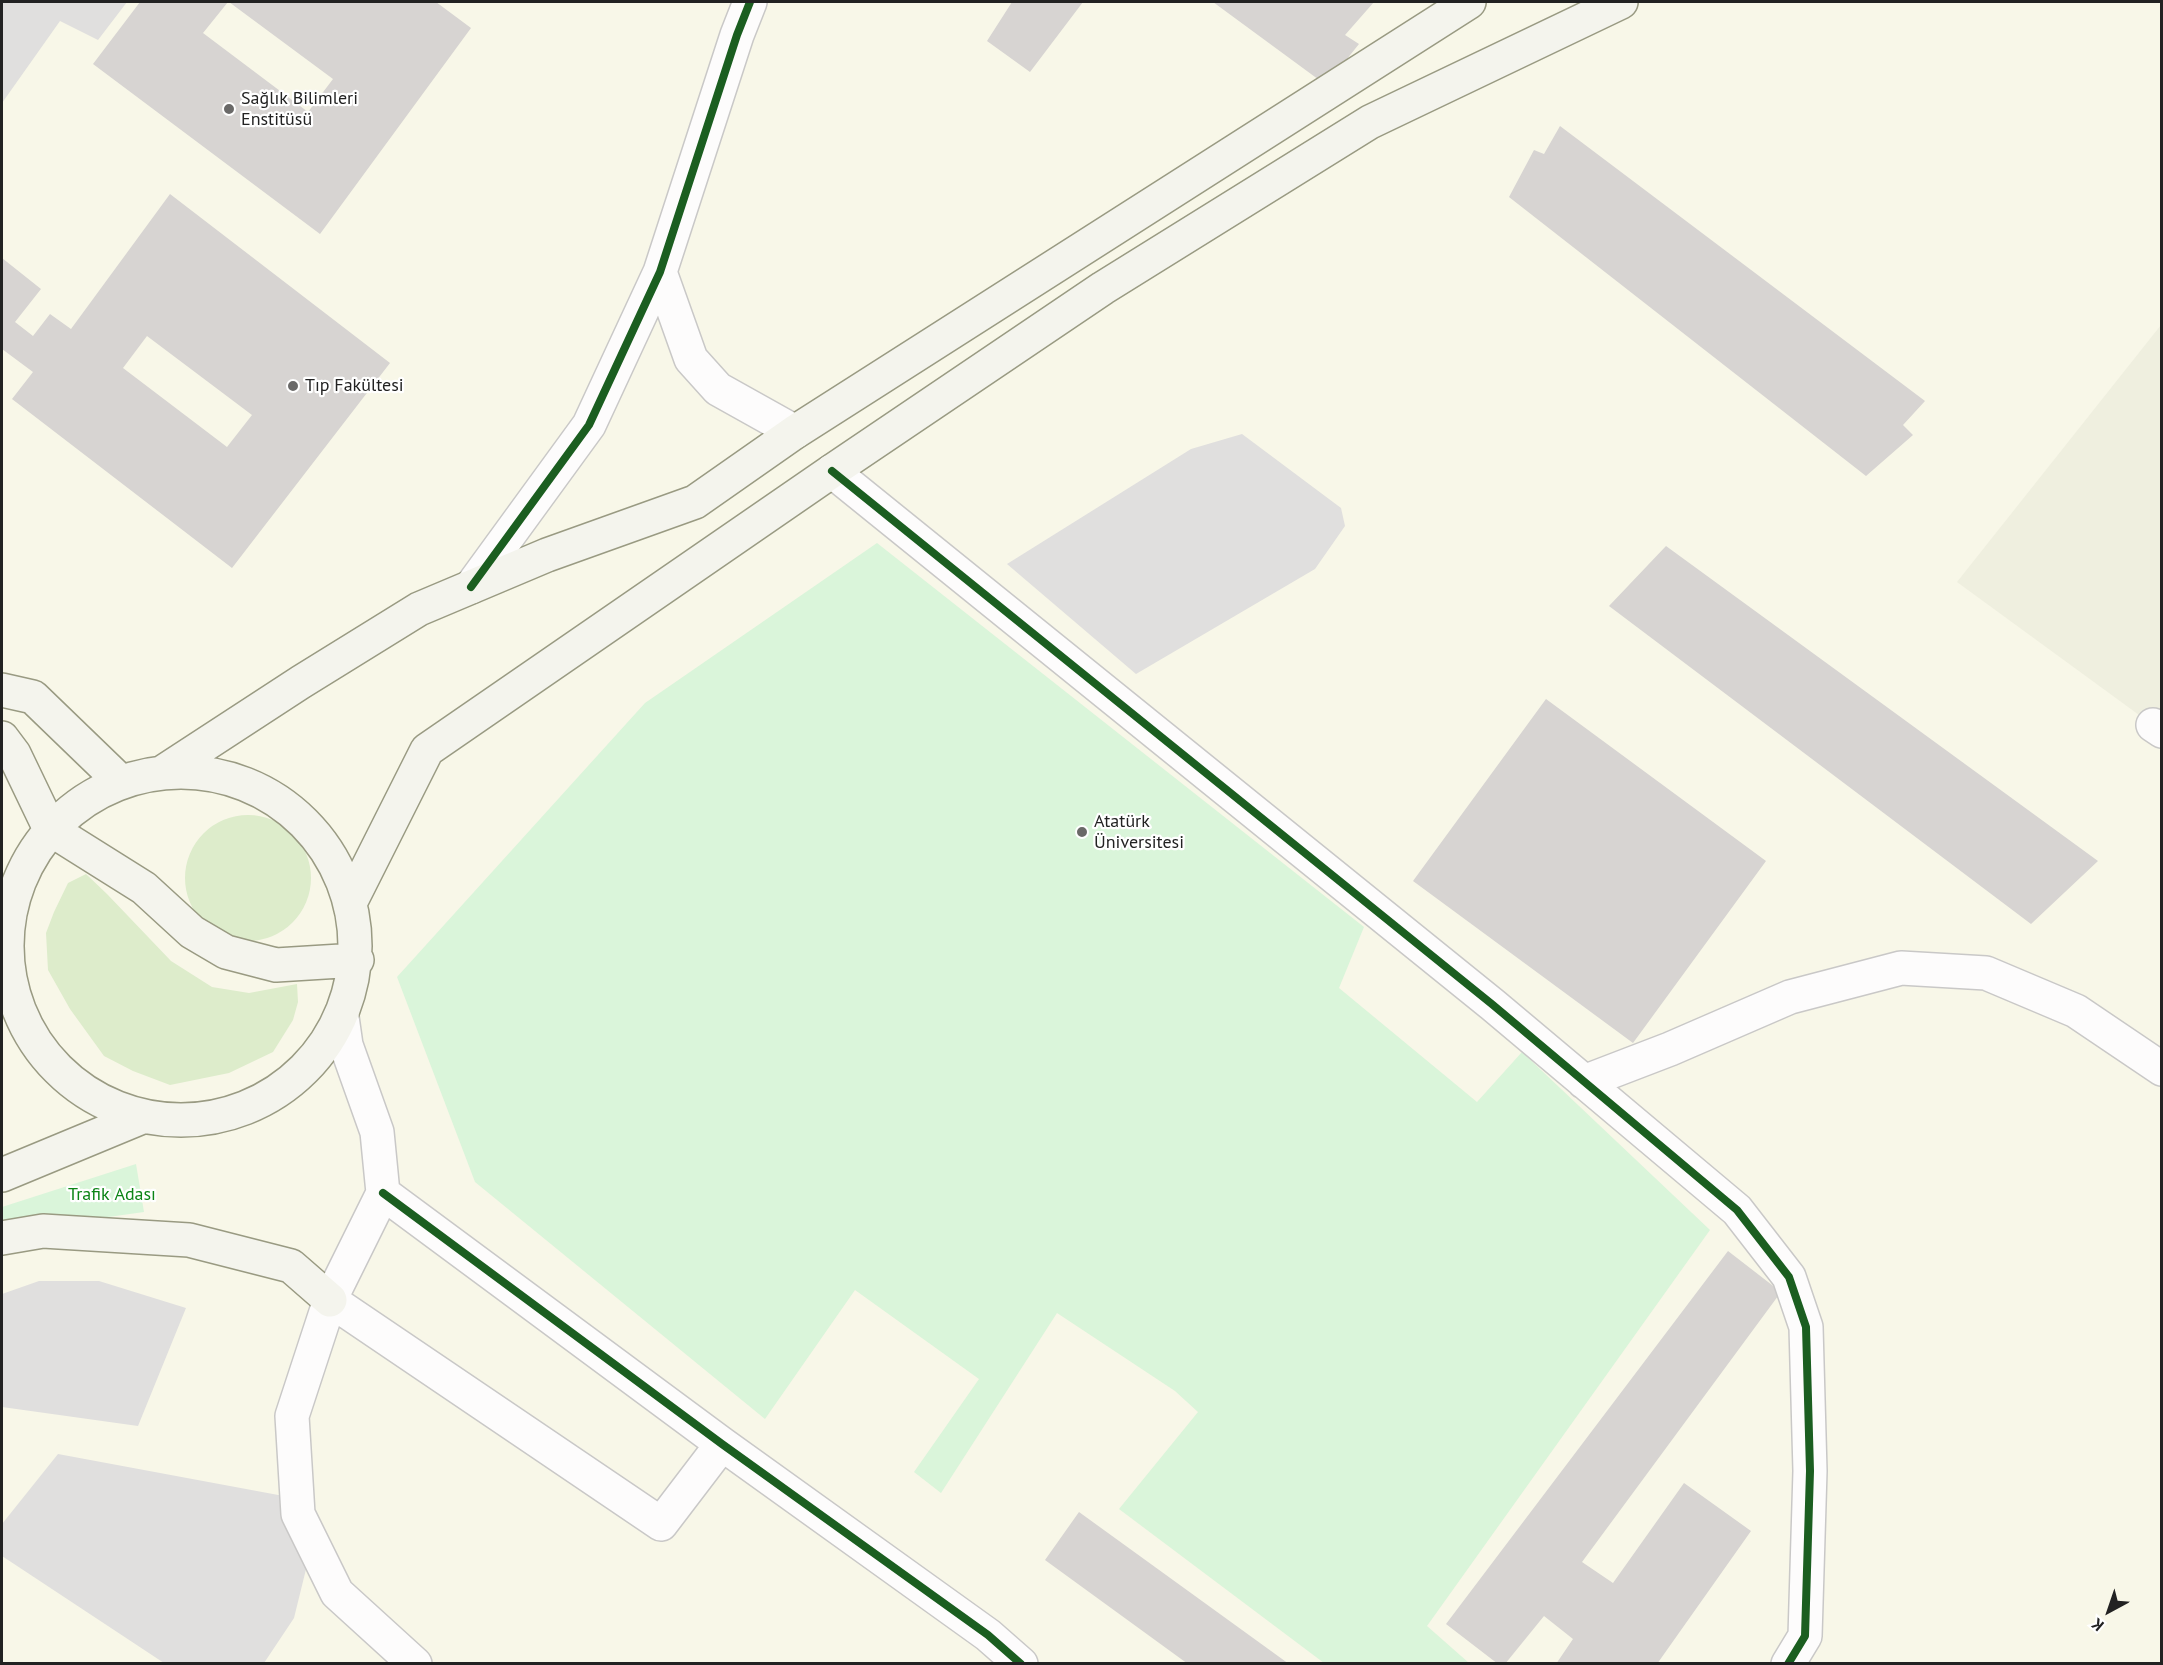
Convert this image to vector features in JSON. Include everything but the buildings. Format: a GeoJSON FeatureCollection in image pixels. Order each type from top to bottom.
{"type":"FeatureCollection","features":[{"type":"Feature","properties":{"kind":"main road"},"geometry":{"type":"LineString","coordinates":[[163,772],[419,609],[547,555],[695,502],[795,432],[1469,2]]}},
{"type":"Feature","properties":{"kind":"main road"},"geometry":{"type":"LineString","coordinates":[[351,901],[427,750],[832,471],[1103,288],[1370,122],[1621,2]]}},
{"type":"Feature","properties":{"kind":"main road"},"geometry":{"type":"LineString","coordinates":[[2,690],[33,697],[120,781]]}},
{"type":"Feature","properties":{"kind":"main road"},"geometry":{"type":"LineString","coordinates":[[2,738],[14,754],[50,829],[144,888],[192,932],[226,952],[276,965],[357,960]]}},
{"type":"Feature","properties":{"kind":"main road"},"geometry":{"type":"LineString","coordinates":[[163,772],[212,774],[259,789],[300,817],[331,856],[351,901],[357,960],[342,1017],[309,1068],[260,1103],[202,1120],[142,1117],[87,1094],[42,1053],[14,999],[4,943],[18,880],[50,829],[82,801],[120,781],[163,772]]}},
{"type":"Feature","properties":{"kind":"main road"},"geometry":{"type":"LineString","coordinates":[[2,1175],[142,1117]]}},
{"type":"Feature","properties":{"kind":"main road"},"geometry":{"type":"LineString","coordinates":[[2,1238],[43,1231],[189,1240],[291,1266],[330,1300]]}},
{"type":"Feature","properties":{"kind":"street"},"geometry":{"type":"LineString","coordinates":[[471,587],[589,425],[660,272],[733,46],[750,2]]}},
{"type":"Feature","properties":{"kind":"street"},"geometry":{"type":"LineString","coordinates":[[660,272],[691,359],[718,389],[795,432]]}},
{"type":"Feature","properties":{"kind":"street"},"geometry":{"type":"LineString","coordinates":[[832,471],[1493,1005],[1737,1210],[1789,1277],[1806,1327],[1810,1471],[1805,1636],[1788,1664]]}},
{"type":"Feature","properties":{"kind":"street"},"geometry":{"type":"LineString","coordinates":[[1584,1082],[1670,1049],[1790,997],[1901,968],[1986,973],[2076,1011],[2162,1069]]}},
{"type":"Feature","properties":{"kind":"street"},"geometry":{"type":"LineString","coordinates":[[342,1017],[346,1045],[377,1132],[383,1193],[330,1300],[292,1416],[298,1514],[337,1593],[416,1664]]}},
{"type":"Feature","properties":{"kind":"street"},"geometry":{"type":"LineString","coordinates":[[383,1193],[722,1444],[987,1635],[1021,1664]]}},
{"type":"Feature","properties":{"kind":"street"},"geometry":{"type":"LineString","coordinates":[[330,1300],[661,1524],[722,1444]]}},
{"type":"Feature","properties":{"kind":"shaded area","name":"Atatürk Üniversitesi"},"geometry":{"type":"Polygon","coordinates":[[[2,2],[2161,2],[2161,1663],[2,1663],[2,2]]]}},
{"type":"Feature","properties":{"kind":"shaded area"},"geometry":{"type":"Polygon","coordinates":[[[2,2],[127,2],[98,40],[60,21],[2,103],[2,2]]]}},
{"type":"Feature","properties":{"kind":"shaded area"},"geometry":{"type":"Polygon","coordinates":[[[1242,434],[1341,508],[1345,526],[1315,569],[1136,674],[1007,564],[1191,449],[1242,434]]]}},
{"type":"Feature","properties":{"kind":"shaded area"},"geometry":{"type":"Polygon","coordinates":[[[39,1281],[99,1281],[186,1308],[138,1426],[2,1407],[2,1294],[39,1281]]]}},
{"type":"Feature","properties":{"kind":"shaded area"},"geometry":{"type":"Polygon","coordinates":[[[58,1454],[289,1497],[310,1553],[294,1618],[264,1663],[164,1663],[2,1556],[2,1524],[58,1454]]]}},
{"type":"Feature","properties":{"kind":"green space"},"geometry":{"type":"Polygon","coordinates":[[[2161,325],[2161,731],[1957,582],[2161,325]]]}},
{"type":"Feature","properties":{"kind":"green space"},"geometry":{"type":"Polygon","coordinates":[[[877,543],[1364,927],[1339,988],[1477,1102],[1522,1052],[1710,1230],[1427,1626],[1469,1663],[1324,1663],[1119,1509],[1198,1412],[1175,1391],[1057,1313],[941,1493],[914,1472],[979,1379],[855,1290],[765,1419],[475,1182],[397,977],[645,703],[877,543]]]}},
{"type":"Feature","properties":{"kind":"green space"},"geometry":{"type":"Polygon","coordinates":[[[248,815],[272,820],[292,834],[306,854],[311,878],[306,902],[292,922],[272,936],[248,941],[224,936],[204,922],[190,902],[185,878],[190,854],[204,834],[224,820],[248,815]]]}},
{"type":"Feature","properties":{"kind":"green space"},"geometry":{"type":"Polygon","coordinates":[[[86,874],[171,961],[212,987],[249,993],[297,984],[298,1002],[293,1020],[273,1052],[229,1073],[170,1085],[133,1071],[104,1056],[70,1009],[48,970],[46,933],[54,912],[68,883],[86,874]]]}},
{"type":"Feature","properties":{"kind":"green space","name":"Trafik Adası"},"geometry":{"type":"Polygon","coordinates":[[[136,1164],[144,1212],[2,1232],[2,1207],[136,1164]]]}},
{"type":"Feature","properties":{"kind":"cycle path"},"geometry":{"type":"LineString","coordinates":[[471,587],[589,425],[660,272],[737,35],[750,2]]}},
{"type":"Feature","properties":{"kind":"cycle path"},"geometry":{"type":"LineString","coordinates":[[832,471],[1493,1005],[1737,1210],[1789,1277],[1806,1327],[1810,1471],[1805,1636],[1788,1664]]}},
{"type":"Feature","properties":{"kind":"cycle path"},"geometry":{"type":"LineString","coordinates":[[383,1193],[722,1444],[988,1635],[1021,1664]]}},
{"type":"Feature","properties":{"kind":"place","name":"Sağlık Bilimleri Enstitüsü"},"geometry":{"type":"Point","coordinates":[229,109]}},
{"type":"Feature","properties":{"kind":"place","name":"Tıp Fakültesi"},"geometry":{"type":"Point","coordinates":[293,386]}},
{"type":"Feature","properties":{"kind":"place","name":"Atatürk Üniversitesi"},"geometry":{"type":"Point","coordinates":[1082,832]}}]}
